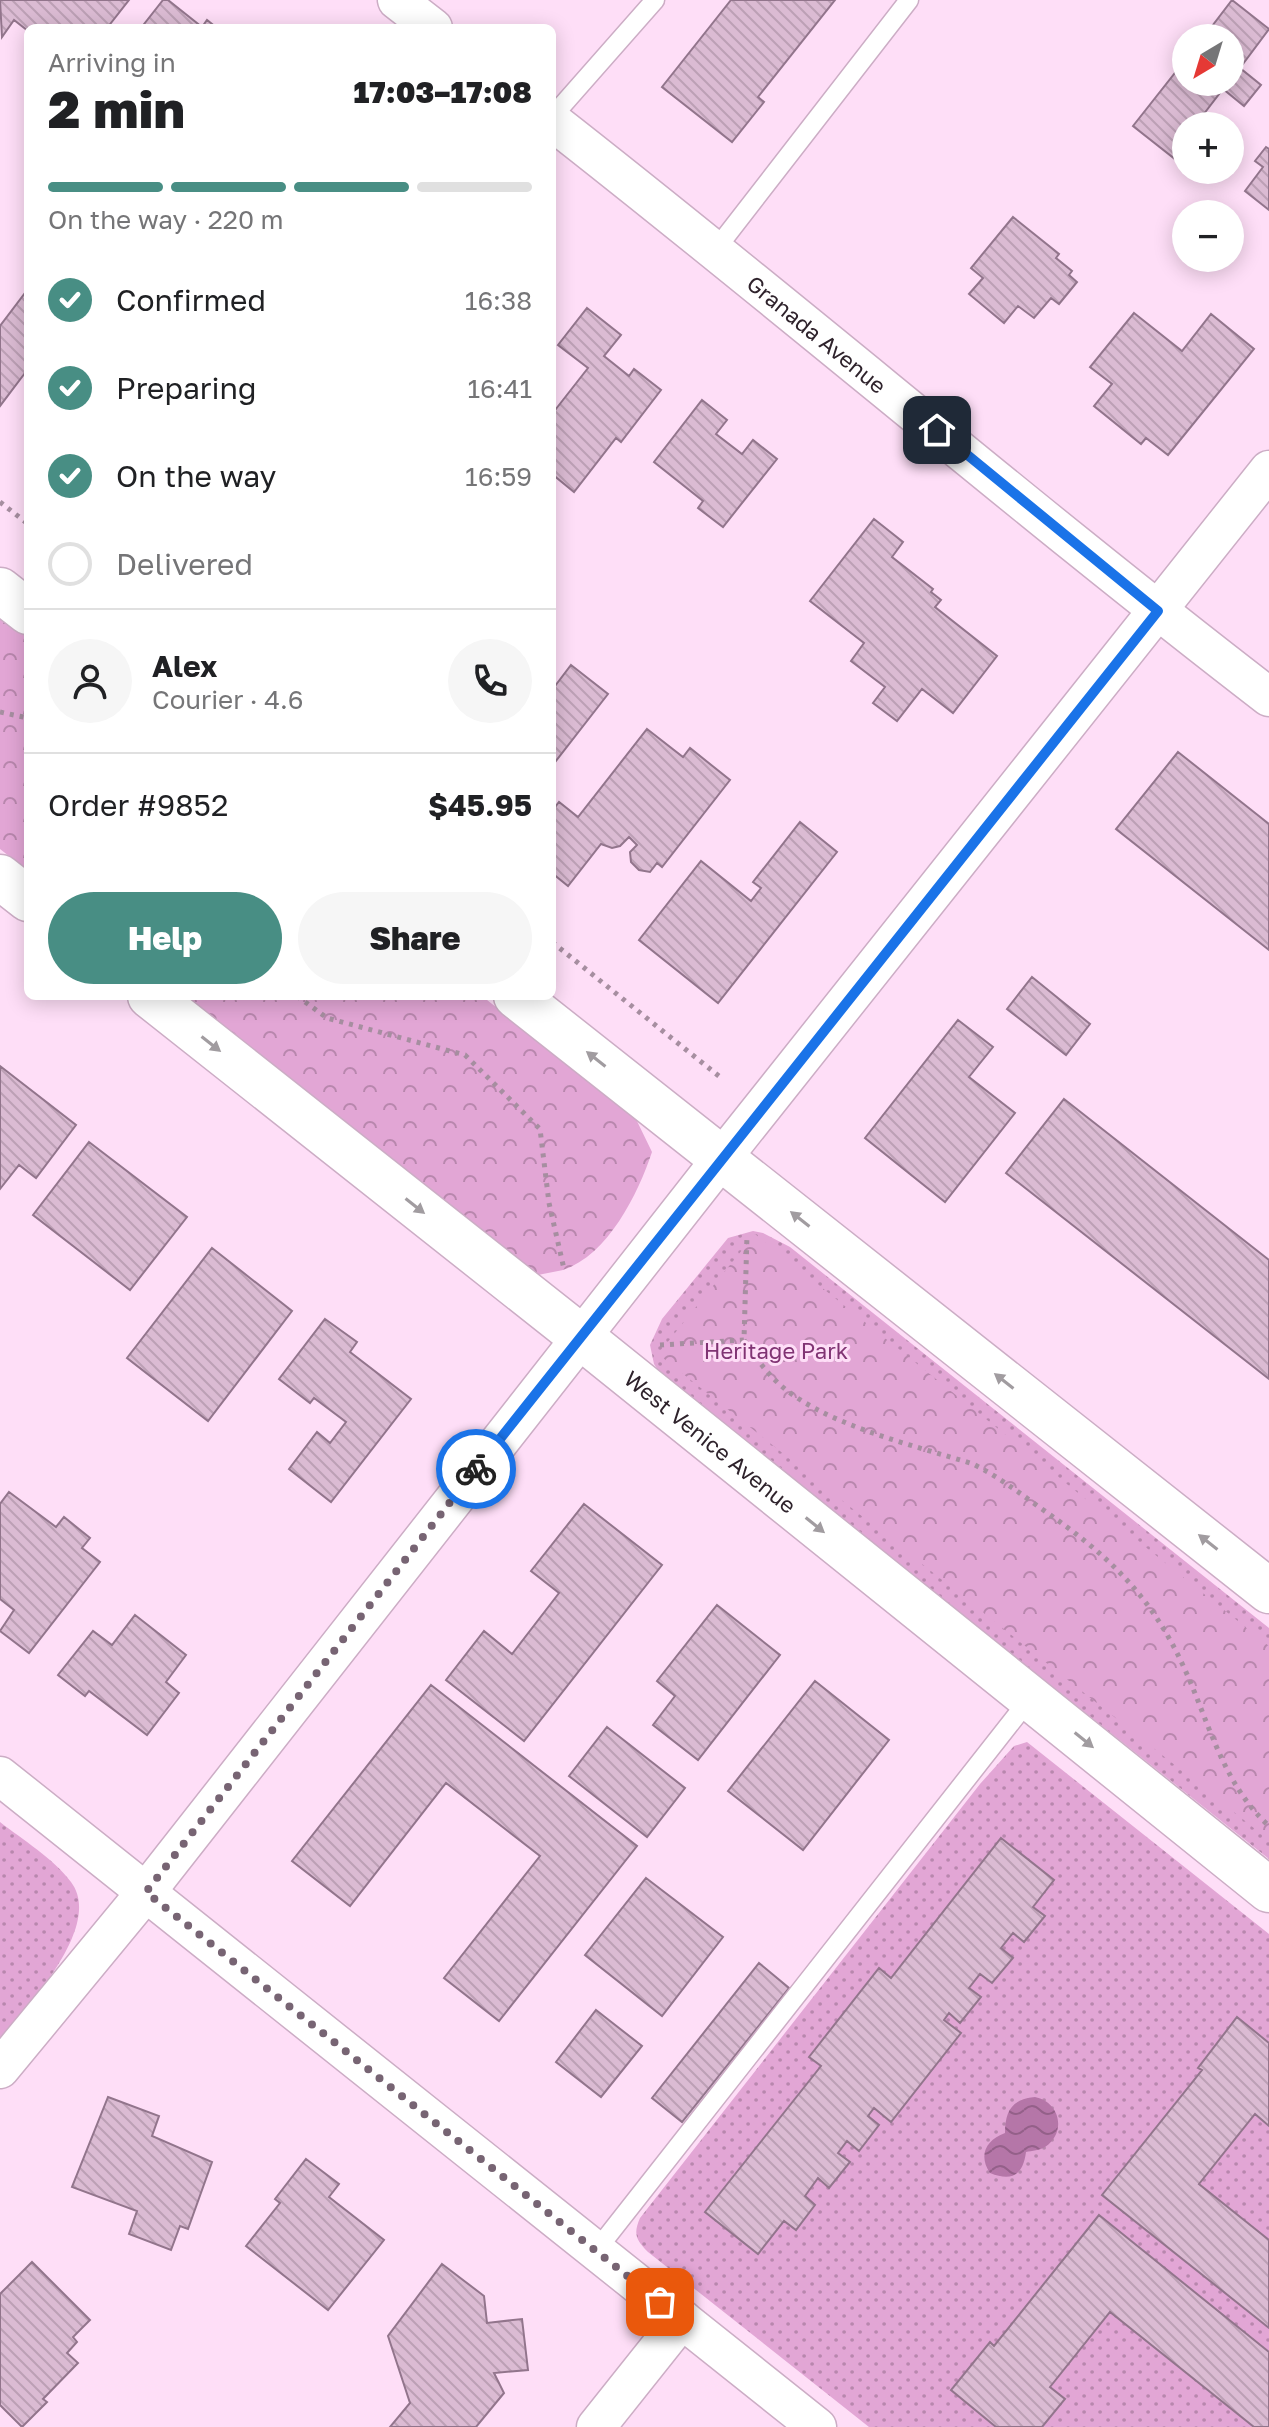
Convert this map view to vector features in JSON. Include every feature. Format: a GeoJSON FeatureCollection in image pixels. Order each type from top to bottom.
{"type":"FeatureCollection","features":[{"type":"Feature","properties":{"kind":"street"},"geometry":{"type":"LineString","coordinates":[[397,0],[428,24]]}},
{"type":"Feature","properties":{"kind":"street","name":"Granada Avenue"},"geometry":{"type":"LineString","coordinates":[[556,122],[716,249],[1158,611],[1269,697]]}},
{"type":"Feature","properties":{"kind":"street"},"geometry":{"type":"LineString","coordinates":[[0,2069],[146,1892],[722,1158],[1269,470]]}},
{"type":"Feature","properties":{"kind":"street"},"geometry":{"type":"LineString","coordinates":[[0,590],[24,609]]}},
{"type":"Feature","properties":{"kind":"street"},"geometry":{"type":"LineString","coordinates":[[0,877],[24,896]]}},
{"type":"Feature","properties":{"kind":"street","name":"West Venice Avenue"},"geometry":{"type":"LineString","coordinates":[[155,1000],[581,1337],[1269,1890]]}},
{"type":"Feature","properties":{"kind":"street"},"geometry":{"type":"LineString","coordinates":[[521,1000],[1269,1591]]}},
{"type":"Feature","properties":{"kind":"street"},"geometry":{"type":"LineString","coordinates":[[0,1776],[817,2427]]}},
{"type":"Feature","properties":{"kind":"street"},"geometry":{"type":"LineString","coordinates":[[596,2427],[682,2319]]}},
{"type":"Feature","properties":{"kind":"lane"},"geometry":{"type":"LineString","coordinates":[[556,114],[655,0]]}},
{"type":"Feature","properties":{"kind":"lane"},"geometry":{"type":"LineString","coordinates":[[716,249],[909,0]]}},
{"type":"Feature","properties":{"kind":"lane"},"geometry":{"type":"LineString","coordinates":[[595,2252],[1031,1697]]}},
{"type":"Feature","properties":{"kind":"path"},"geometry":{"type":"LineString","coordinates":[[0,502],[24,521]]}},
{"type":"Feature","properties":{"kind":"path"},"geometry":{"type":"LineString","coordinates":[[0,712],[24,717]]}},
{"type":"Feature","properties":{"kind":"path"},"geometry":{"type":"LineString","coordinates":[[556,945],[720,1077]]}},
{"type":"Feature","properties":{"kind":"path"},"geometry":{"type":"LineString","coordinates":[[302,1000],[327,1018],[465,1055],[540,1129],[549,1203],[564,1270]]}},
{"type":"Feature","properties":{"kind":"path"},"geometry":{"type":"LineString","coordinates":[[747,1234],[744,1340],[776,1381],[798,1398],[856,1426],[973,1464],[991,1473],[1077,1533],[1113,1564],[1153,1609],[1169,1636],[1219,1756],[1245,1799],[1269,1826]]}},
{"type":"Feature","properties":{"kind":"path"},"geometry":{"type":"LineString","coordinates":[[656,1345],[744,1340]]}},
{"type":"Feature","properties":{"kind":"green space"},"geometry":{"type":"Polygon","coordinates":[[[0,615],[24,634],[24,868],[0,849],[0,615]]]}},
{"type":"Feature","properties":{"kind":"green space"},"geometry":{"type":"Polygon","coordinates":[[[191,1000],[487,1000],[635,1117],[652,1152],[630,1204],[594,1251],[563,1270],[538,1275],[191,1000]]]}},
{"type":"Feature","properties":{"kind":"green space","name":"Heritage Park"},"geometry":{"type":"Polygon","coordinates":[[[753,1231],[790,1247],[1269,1628],[1269,1859],[661,1375],[654,1364],[650,1345],[662,1319],[728,1238],[753,1231]]]}},
{"type":"Feature","properties":{"kind":"green space","name":"Heritage Park"},"geometry":{"type":"Polygon","coordinates":[[[755,1234],[1269,1646],[1269,1840],[658,1354],[755,1234]]]}},
{"type":"Feature","properties":{"kind":"green space"},"geometry":{"type":"Polygon","coordinates":[[[1027,1742],[1269,1934],[1269,2427],[869,2427],[648,2252],[637,2236],[640,2218],[980,1784],[1014,1746],[1027,1742]]]}},
{"type":"Feature","properties":{"kind":"green space"},"geometry":{"type":"Polygon","coordinates":[[[0,1822],[56,1865],[71,1882],[79,1900],[78,1920],[58,1965],[0,2040],[0,1822]]]}},
{"type":"Feature","properties":{"kind":"water"},"geometry":{"type":"Polygon","coordinates":[[[1035,2097],[1050,2105],[1058,2118],[1052,2141],[1038,2150],[1026,2152],[1022,2166],[1015,2174],[1004,2177],[990,2173],[984,2154],[986,2149],[1005,2133],[1008,2112],[1015,2103],[1035,2097]]]}},
{"type":"Feature","properties":{"kind":"building"},"geometry":{"type":"Polygon","coordinates":[[[0,0],[129,0],[110,24],[24,24],[24,28],[14,20],[2,37],[0,0]]]}},
{"type":"Feature","properties":{"kind":"building"},"geometry":{"type":"Polygon","coordinates":[[[163,0],[168,0],[198,24],[144,24],[163,0]]]}},
{"type":"Feature","properties":{"kind":"building"},"geometry":{"type":"Polygon","coordinates":[[[731,0],[835,0],[758,97],[764,102],[732,142],[662,87],[731,0]]]}},
{"type":"Feature","properties":{"kind":"building"},"geometry":{"type":"Polygon","coordinates":[[[1232,0],[1269,29],[1244,63],[1244,24],[1214,24],[1232,0]]]}},
{"type":"Feature","properties":{"kind":"building"},"geometry":{"type":"Polygon","coordinates":[[[1244,71],[1261,85],[1244,106],[1232,96],[1244,96],[1244,71]]]}},
{"type":"Feature","properties":{"kind":"building"},"geometry":{"type":"Polygon","coordinates":[[[1172,77],[1172,96],[1218,96],[1205,112],[1172,112],[1172,157],[1133,126],[1172,77]]]}},
{"type":"Feature","properties":{"kind":"building"},"geometry":{"type":"Polygon","coordinates":[[[1266,147],[1269,149],[1269,210],[1245,191],[1263,167],[1255,161],[1266,147]]]}},
{"type":"Feature","properties":{"kind":"building"},"geometry":{"type":"Polygon","coordinates":[[[1013,217],[1059,254],[1056,258],[1072,271],[1069,275],[1077,282],[1059,304],[1051,298],[1034,318],[1018,306],[1004,323],[969,294],[983,278],[971,268],[1013,217]]]}},
{"type":"Feature","properties":{"kind":"building"},"geometry":{"type":"Polygon","coordinates":[[[24,294],[24,374],[0,406],[0,326],[24,294]]]}},
{"type":"Feature","properties":{"kind":"building"},"geometry":{"type":"Polygon","coordinates":[[[587,308],[621,335],[604,356],[629,376],[634,369],[661,390],[621,442],[616,438],[574,492],[556,477],[556,409],[588,368],[558,345],[587,308]]]}},
{"type":"Feature","properties":{"kind":"building"},"geometry":{"type":"Polygon","coordinates":[[[1134,313],[1182,351],[1211,314],[1254,349],[1168,455],[1146,438],[1141,444],[1094,406],[1112,384],[1090,367],[1134,313]]]}},
{"type":"Feature","properties":{"kind":"building"},"geometry":{"type":"Polygon","coordinates":[[[702,400],[727,420],[716,434],[742,454],[753,440],[777,459],[723,527],[698,508],[703,501],[654,462],[702,400]]]}},
{"type":"Feature","properties":{"kind":"building"},"geometry":{"type":"Polygon","coordinates":[[[874,519],[903,542],[892,557],[933,589],[931,592],[941,600],[935,607],[997,656],[953,713],[922,689],[897,721],[873,703],[885,687],[851,661],[864,643],[810,601],[874,519]]]}},
{"type":"Feature","properties":{"kind":"building"},"geometry":{"type":"Polygon","coordinates":[[[571,665],[608,694],[556,761],[556,685],[571,665]]]}},
{"type":"Feature","properties":{"kind":"building"},"geometry":{"type":"Polygon","coordinates":[[[647,729],[683,757],[690,748],[730,780],[662,867],[657,863],[650,872],[639,870],[631,862],[630,852],[637,845],[629,837],[620,846],[612,848],[601,844],[568,886],[556,876],[556,806],[559,802],[578,817],[647,729]]]}},
{"type":"Feature","properties":{"kind":"building"},"geometry":{"type":"Polygon","coordinates":[[[1178,752],[1269,824],[1269,950],[1116,829],[1178,752]]]}},
{"type":"Feature","properties":{"kind":"building"},"geometry":{"type":"Polygon","coordinates":[[[800,822],[837,852],[718,1003],[639,940],[701,861],[751,901],[761,888],[753,882],[800,822]]]}},
{"type":"Feature","properties":{"kind":"building"},"geometry":{"type":"Polygon","coordinates":[[[1032,977],[1090,1024],[1066,1055],[1007,1009],[1032,977]]]}},
{"type":"Feature","properties":{"kind":"building"},"geometry":{"type":"Polygon","coordinates":[[[958,1020],[993,1047],[969,1077],[1015,1113],[945,1202],[865,1138],[958,1020]]]}},
{"type":"Feature","properties":{"kind":"building"},"geometry":{"type":"Polygon","coordinates":[[[0,1066],[76,1125],[36,1178],[19,1165],[0,1189],[0,1066]]]}},
{"type":"Feature","properties":{"kind":"building"},"geometry":{"type":"Polygon","coordinates":[[[1064,1099],[1269,1260],[1269,1379],[1006,1173],[1064,1099]]]}},
{"type":"Feature","properties":{"kind":"building"},"geometry":{"type":"Polygon","coordinates":[[[89,1142],[187,1217],[130,1290],[33,1215],[89,1142]]]}},
{"type":"Feature","properties":{"kind":"building"},"geometry":{"type":"Polygon","coordinates":[[[212,1248],[292,1311],[208,1421],[127,1358],[212,1248]]]}},
{"type":"Feature","properties":{"kind":"building"},"geometry":{"type":"Polygon","coordinates":[[[325,1319],[357,1342],[350,1352],[411,1399],[331,1502],[289,1469],[317,1432],[330,1443],[346,1422],[314,1398],[310,1403],[279,1379],[325,1319]]]}},
{"type":"Feature","properties":{"kind":"building"},"geometry":{"type":"Polygon","coordinates":[[[9,1492],[56,1527],[64,1517],[90,1538],[82,1548],[100,1562],[29,1653],[0,1631],[14,1610],[0,1599],[0,1504],[9,1492]]]}},
{"type":"Feature","properties":{"kind":"building"},"geometry":{"type":"Polygon","coordinates":[[[584,1504],[662,1565],[524,1741],[446,1680],[484,1631],[512,1654],[559,1593],[531,1571],[584,1504]]]}},
{"type":"Feature","properties":{"kind":"building"},"geometry":{"type":"Polygon","coordinates":[[[717,1605],[780,1655],[698,1760],[653,1725],[675,1696],[657,1681],[717,1605]]]}},
{"type":"Feature","properties":{"kind":"building"},"geometry":{"type":"Polygon","coordinates":[[[135,1615],[186,1655],[166,1682],[179,1693],[147,1735],[89,1691],[85,1696],[58,1675],[93,1631],[112,1645],[135,1615]]]}},
{"type":"Feature","properties":{"kind":"building"},"geometry":{"type":"Polygon","coordinates":[[[815,1681],[889,1740],[803,1850],[728,1791],[815,1681]]]}},
{"type":"Feature","properties":{"kind":"building"},"geometry":{"type":"Polygon","coordinates":[[[431,1685],[637,1846],[499,2021],[444,1978],[540,1856],[446,1783],[350,1906],[292,1861],[431,1685]]]}},
{"type":"Feature","properties":{"kind":"building"},"geometry":{"type":"Polygon","coordinates":[[[607,1727],[685,1788],[647,1837],[569,1776],[607,1727]]]}},
{"type":"Feature","properties":{"kind":"building"},"geometry":{"type":"Polygon","coordinates":[[[1001,1838],[1054,1880],[1033,1907],[1045,1916],[1024,1942],[1013,1933],[1001,1948],[1013,1958],[992,1983],[980,1974],[969,1988],[981,1997],[960,2023],[949,2013],[944,2020],[961,2033],[891,2122],[874,2108],[868,2116],[879,2125],[859,2151],[847,2141],[838,2153],[850,2162],[829,2188],[818,2178],[805,2196],[815,2205],[796,2230],[784,2221],[758,2254],[705,2212],[821,2066],[809,2057],[879,1968],[891,1978],[1001,1838]]]}},
{"type":"Feature","properties":{"kind":"building"},"geometry":{"type":"Polygon","coordinates":[[[646,1878],[723,1937],[662,2016],[585,1955],[646,1878]]]}},
{"type":"Feature","properties":{"kind":"building"},"geometry":{"type":"Polygon","coordinates":[[[759,1963],[789,1988],[682,2122],[652,2098],[759,1963]]]}},
{"type":"Feature","properties":{"kind":"building"},"geometry":{"type":"Polygon","coordinates":[[[596,2010],[642,2046],[601,2097],[556,2062],[596,2010]]]}},
{"type":"Feature","properties":{"kind":"building"},"geometry":{"type":"Polygon","coordinates":[[[1237,2017],[1269,2043],[1269,2126],[1255,2114],[1199,2184],[1269,2240],[1269,2328],[1102,2195],[1202,2070],[1198,2068],[1237,2017]]]}},
{"type":"Feature","properties":{"kind":"building"},"geometry":{"type":"Polygon","coordinates":[[[108,2097],[159,2116],[152,2136],[212,2162],[188,2229],[180,2226],[171,2250],[129,2234],[137,2211],[72,2187],[108,2097]]]}},
{"type":"Feature","properties":{"kind":"building"},"geometry":{"type":"Polygon","coordinates":[[[306,2159],[339,2184],[329,2197],[384,2240],[328,2310],[246,2246],[280,2203],[275,2199],[306,2159]]]}},
{"type":"Feature","properties":{"kind":"building"},"geometry":{"type":"Polygon","coordinates":[[[1099,2215],[1269,2352],[1269,2427],[1254,2427],[1110,2312],[1050,2387],[1065,2399],[1042,2427],[996,2427],[951,2390],[990,2342],[994,2346],[1099,2215]]]}},
{"type":"Feature","properties":{"kind":"building"},"geometry":{"type":"Polygon","coordinates":[[[32,2262],[90,2320],[73,2337],[77,2342],[67,2353],[78,2363],[43,2399],[47,2402],[22,2427],[0,2405],[0,2294],[32,2262]]]}},
{"type":"Feature","properties":{"kind":"building"},"geometry":{"type":"Polygon","coordinates":[[[442,2264],[484,2296],[487,2323],[522,2319],[528,2370],[494,2373],[504,2393],[476,2427],[390,2427],[410,2403],[388,2336],[442,2264]]]}},
{"type":"Feature","properties":{"kind":"way so far"},"geometry":{"type":"LineString","coordinates":[[476,1469],[146,1892],[660,2302]]}},
{"type":"Feature","properties":{"kind":"route"},"geometry":{"type":"LineString","coordinates":[[476,1469],[1158,611],[937,430]]}}]}
